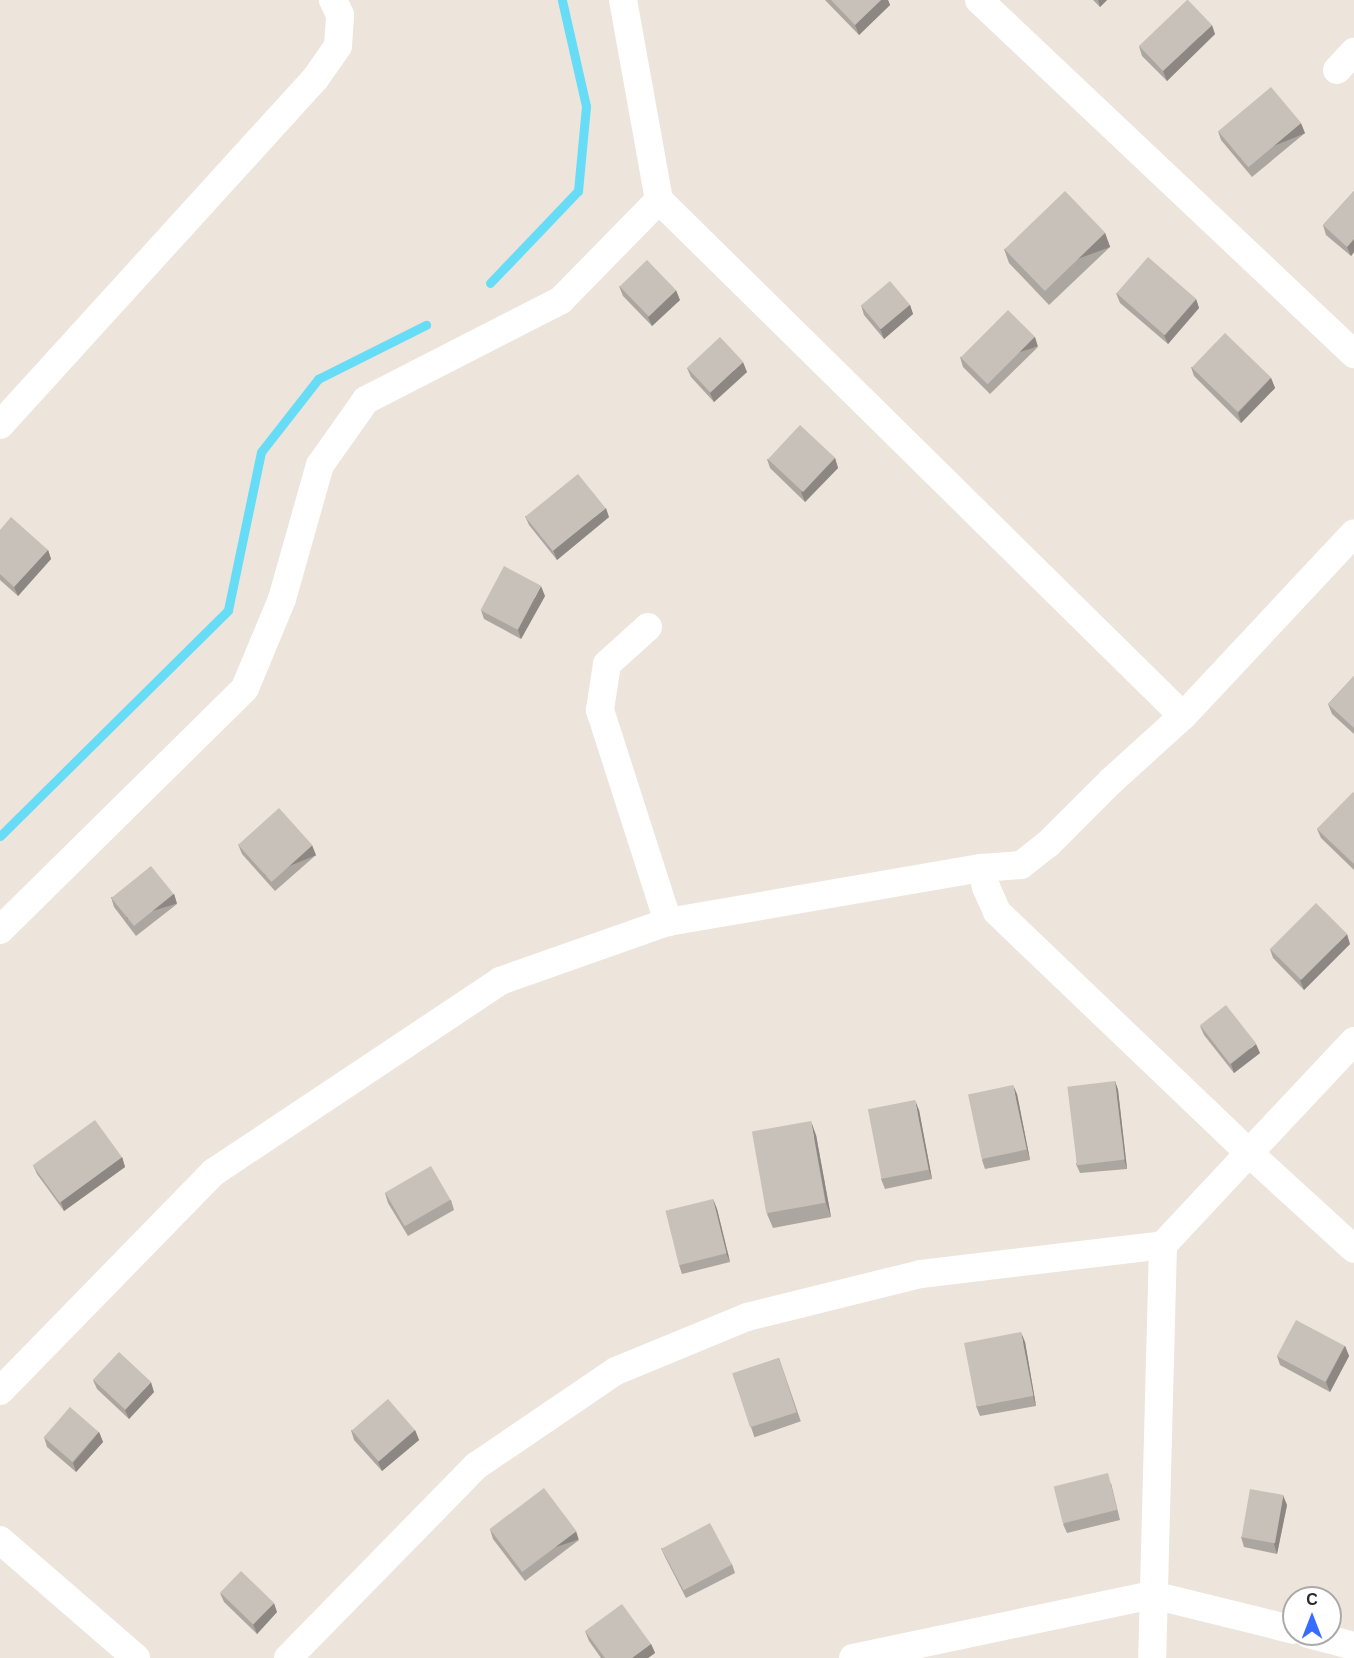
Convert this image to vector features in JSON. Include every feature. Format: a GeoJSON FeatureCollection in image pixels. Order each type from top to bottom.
{"type":"FeatureCollection","features":[{"type":"Feature","properties":{"kind":"lane"},"geometry":{"type":"LineString","coordinates":[[0,425],[315,79],[338,46],[340,15],[333,0]]}},
{"type":"Feature","properties":{"kind":"lane"},"geometry":{"type":"LineString","coordinates":[[623,0],[658,200],[1183,716]]}},
{"type":"Feature","properties":{"kind":"lane"},"geometry":{"type":"LineString","coordinates":[[979,0],[1354,354]]}},
{"type":"Feature","properties":{"kind":"lane"},"geometry":{"type":"LineString","coordinates":[[0,930],[245,688],[282,599],[320,465],[366,400],[561,300],[658,200]]}},
{"type":"Feature","properties":{"kind":"lane"},"geometry":{"type":"LineString","coordinates":[[0,1391],[214,1172],[500,981],[668,922],[981,868],[1021,865],[1048,844],[1111,781],[1183,716],[1354,533]]}},
{"type":"Feature","properties":{"kind":"lane"},"geometry":{"type":"LineString","coordinates":[[648,627],[607,664],[600,710],[668,922]]}},
{"type":"Feature","properties":{"kind":"lane"},"geometry":{"type":"LineString","coordinates":[[981,868],[997,912],[1249,1153],[1354,1249]]}},
{"type":"Feature","properties":{"kind":"lane"},"geometry":{"type":"LineString","coordinates":[[288,1658],[476,1466],[616,1371],[747,1317],[921,1274],[1163,1245],[1354,1041]]}},
{"type":"Feature","properties":{"kind":"lane"},"geometry":{"type":"LineString","coordinates":[[1152,1658],[1163,1245]]}},
{"type":"Feature","properties":{"kind":"lane"},"geometry":{"type":"LineString","coordinates":[[0,1540],[136,1658]]}},
{"type":"Feature","properties":{"kind":"lane"},"geometry":{"type":"LineString","coordinates":[[853,1658],[1154,1595],[1282,1627]]}},
{"type":"Feature","properties":{"kind":"building"},"geometry":{"type":"Polygon","coordinates":[[[831,0],[881,0],[855,25],[831,0]]]}},
{"type":"Feature","properties":{"kind":"building"},"geometry":{"type":"Polygon","coordinates":[[[1187,0],[1212,25],[1163,71],[1139,46],[1187,0]]]}},
{"type":"Feature","properties":{"kind":"building"},"geometry":{"type":"Polygon","coordinates":[[[1271,87],[1301,123],[1248,167],[1218,131],[1271,87]]]}},
{"type":"Feature","properties":{"kind":"building"},"geometry":{"type":"Polygon","coordinates":[[[1065,191],[1105,233],[1045,291],[1005,249],[1065,191]]]}},
{"type":"Feature","properties":{"kind":"building"},"geometry":{"type":"Polygon","coordinates":[[[1354,191],[1354,239],[1347,247],[1323,225],[1354,191]]]}},
{"type":"Feature","properties":{"kind":"building"},"geometry":{"type":"Polygon","coordinates":[[[1148,257],[1196,299],[1165,335],[1117,293],[1148,257]]]}},
{"type":"Feature","properties":{"kind":"building"},"geometry":{"type":"Polygon","coordinates":[[[647,260],[676,290],[649,317],[620,286],[647,260]]]}},
{"type":"Feature","properties":{"kind":"building"},"geometry":{"type":"Polygon","coordinates":[[[890,281],[910,305],[881,329],[861,305],[890,281]]]}},
{"type":"Feature","properties":{"kind":"building"},"geometry":{"type":"Polygon","coordinates":[[[1008,310],[1035,337],[987,384],[961,357],[1008,310]]]}},
{"type":"Feature","properties":{"kind":"building"},"geometry":{"type":"Polygon","coordinates":[[[1225,333],[1271,377],[1238,412],[1192,368],[1225,333]]]}},
{"type":"Feature","properties":{"kind":"building"},"geometry":{"type":"Polygon","coordinates":[[[720,337],[743,362],[710,393],[687,368],[720,337]]]}},
{"type":"Feature","properties":{"kind":"building"},"geometry":{"type":"Polygon","coordinates":[[[800,425],[835,458],[803,492],[768,459],[800,425]]]}},
{"type":"Feature","properties":{"kind":"building"},"geometry":{"type":"Polygon","coordinates":[[[578,474],[606,508],[553,551],[525,517],[578,474]]]}},
{"type":"Feature","properties":{"kind":"building"},"geometry":{"type":"Polygon","coordinates":[[[11,517],[48,550],[14,587],[0,574],[0,530],[11,517]]]}},
{"type":"Feature","properties":{"kind":"building"},"geometry":{"type":"Polygon","coordinates":[[[504,566],[541,586],[518,630],[481,610],[504,566]]]}},
{"type":"Feature","properties":{"kind":"building"},"geometry":{"type":"Polygon","coordinates":[[[1354,676],[1354,728],[1328,704],[1354,676]]]}},
{"type":"Feature","properties":{"kind":"building"},"geometry":{"type":"Polygon","coordinates":[[[1354,793],[1354,864],[1317,829],[1354,793]]]}},
{"type":"Feature","properties":{"kind":"building"},"geometry":{"type":"Polygon","coordinates":[[[279,808],[312,845],[272,882],[238,845],[279,808]]]}},
{"type":"Feature","properties":{"kind":"building"},"geometry":{"type":"Polygon","coordinates":[[[151,866],[174,894],[134,926],[111,898],[151,866]]]}},
{"type":"Feature","properties":{"kind":"building"},"geometry":{"type":"Polygon","coordinates":[[[1316,903],[1347,934],[1301,980],[1270,949],[1316,903]]]}},
{"type":"Feature","properties":{"kind":"building"},"geometry":{"type":"Polygon","coordinates":[[[1226,1005],[1256,1044],[1230,1064],[1200,1025],[1226,1005]]]}},
{"type":"Feature","properties":{"kind":"building"},"geometry":{"type":"Polygon","coordinates":[[[1115,1081],[1125,1159],[1077,1165],[1067,1087],[1115,1081]]]}},
{"type":"Feature","properties":{"kind":"building"},"geometry":{"type":"Polygon","coordinates":[[[1013,1085],[1027,1150],[982,1159],[968,1095],[1013,1085]]]}},
{"type":"Feature","properties":{"kind":"building"},"geometry":{"type":"Polygon","coordinates":[[[915,1100],[929,1170],[881,1179],[868,1109],[915,1100]]]}},
{"type":"Feature","properties":{"kind":"building"},"geometry":{"type":"Polygon","coordinates":[[[95,1120],[122,1157],[60,1202],[33,1165],[95,1120]]]}},
{"type":"Feature","properties":{"kind":"building"},"geometry":{"type":"Polygon","coordinates":[[[811,1121],[825,1203],[766,1213],[752,1131],[811,1121]]]}},
{"type":"Feature","properties":{"kind":"building"},"geometry":{"type":"Polygon","coordinates":[[[431,1166],[450,1200],[405,1226],[385,1192],[431,1166]]]}},
{"type":"Feature","properties":{"kind":"building"},"geometry":{"type":"Polygon","coordinates":[[[713,1199],[727,1253],[679,1265],[665,1211],[713,1199]]]}},
{"type":"Feature","properties":{"kind":"building"},"geometry":{"type":"Polygon","coordinates":[[[1296,1320],[1345,1346],[1325,1382],[1277,1356],[1296,1320]]]}},
{"type":"Feature","properties":{"kind":"building"},"geometry":{"type":"Polygon","coordinates":[[[1021,1332],[1033,1396],[976,1407],[964,1343],[1021,1332]]]}},
{"type":"Feature","properties":{"kind":"building"},"geometry":{"type":"Polygon","coordinates":[[[119,1352],[151,1382],[125,1410],[93,1380],[119,1352]]]}},
{"type":"Feature","properties":{"kind":"building"},"geometry":{"type":"Polygon","coordinates":[[[779,1358],[797,1412],[750,1427],[732,1373],[779,1358]]]}},
{"type":"Feature","properties":{"kind":"building"},"geometry":{"type":"Polygon","coordinates":[[[388,1399],[415,1430],[379,1461],[352,1430],[388,1399]]]}},
{"type":"Feature","properties":{"kind":"building"},"geometry":{"type":"Polygon","coordinates":[[[70,1407],[99,1432],[72,1462],[44,1437],[70,1407]]]}},
{"type":"Feature","properties":{"kind":"building"},"geometry":{"type":"Polygon","coordinates":[[[1108,1473],[1117,1510],[1063,1523],[1054,1487],[1108,1473]]]}},
{"type":"Feature","properties":{"kind":"building"},"geometry":{"type":"Polygon","coordinates":[[[544,1488],[576,1531],[522,1572],[490,1529],[544,1488]]]}},
{"type":"Feature","properties":{"kind":"building"},"geometry":{"type":"Polygon","coordinates":[[[1250,1489],[1283,1495],[1275,1543],[1241,1537],[1250,1489]]]}},
{"type":"Feature","properties":{"kind":"building"},"geometry":{"type":"Polygon","coordinates":[[[710,1523],[732,1564],[684,1590],[661,1549],[710,1523]]]}},
{"type":"Feature","properties":{"kind":"building"},"geometry":{"type":"Polygon","coordinates":[[[241,1571],[274,1603],[253,1625],[220,1593],[241,1571]]]}},
{"type":"Feature","properties":{"kind":"building"},"geometry":{"type":"Polygon","coordinates":[[[622,1604],[651,1644],[632,1658],[605,1658],[585,1631],[622,1604]]]}},
{"type":"Feature","properties":{"kind":"waterway"},"geometry":{"type":"LineString","coordinates":[[490,283],[578,191],[586,106],[562,0]]}},
{"type":"Feature","properties":{"kind":"waterway"},"geometry":{"type":"LineString","coordinates":[[0,836],[228,610],[261,452],[318,379],[426,325]]}}]}
